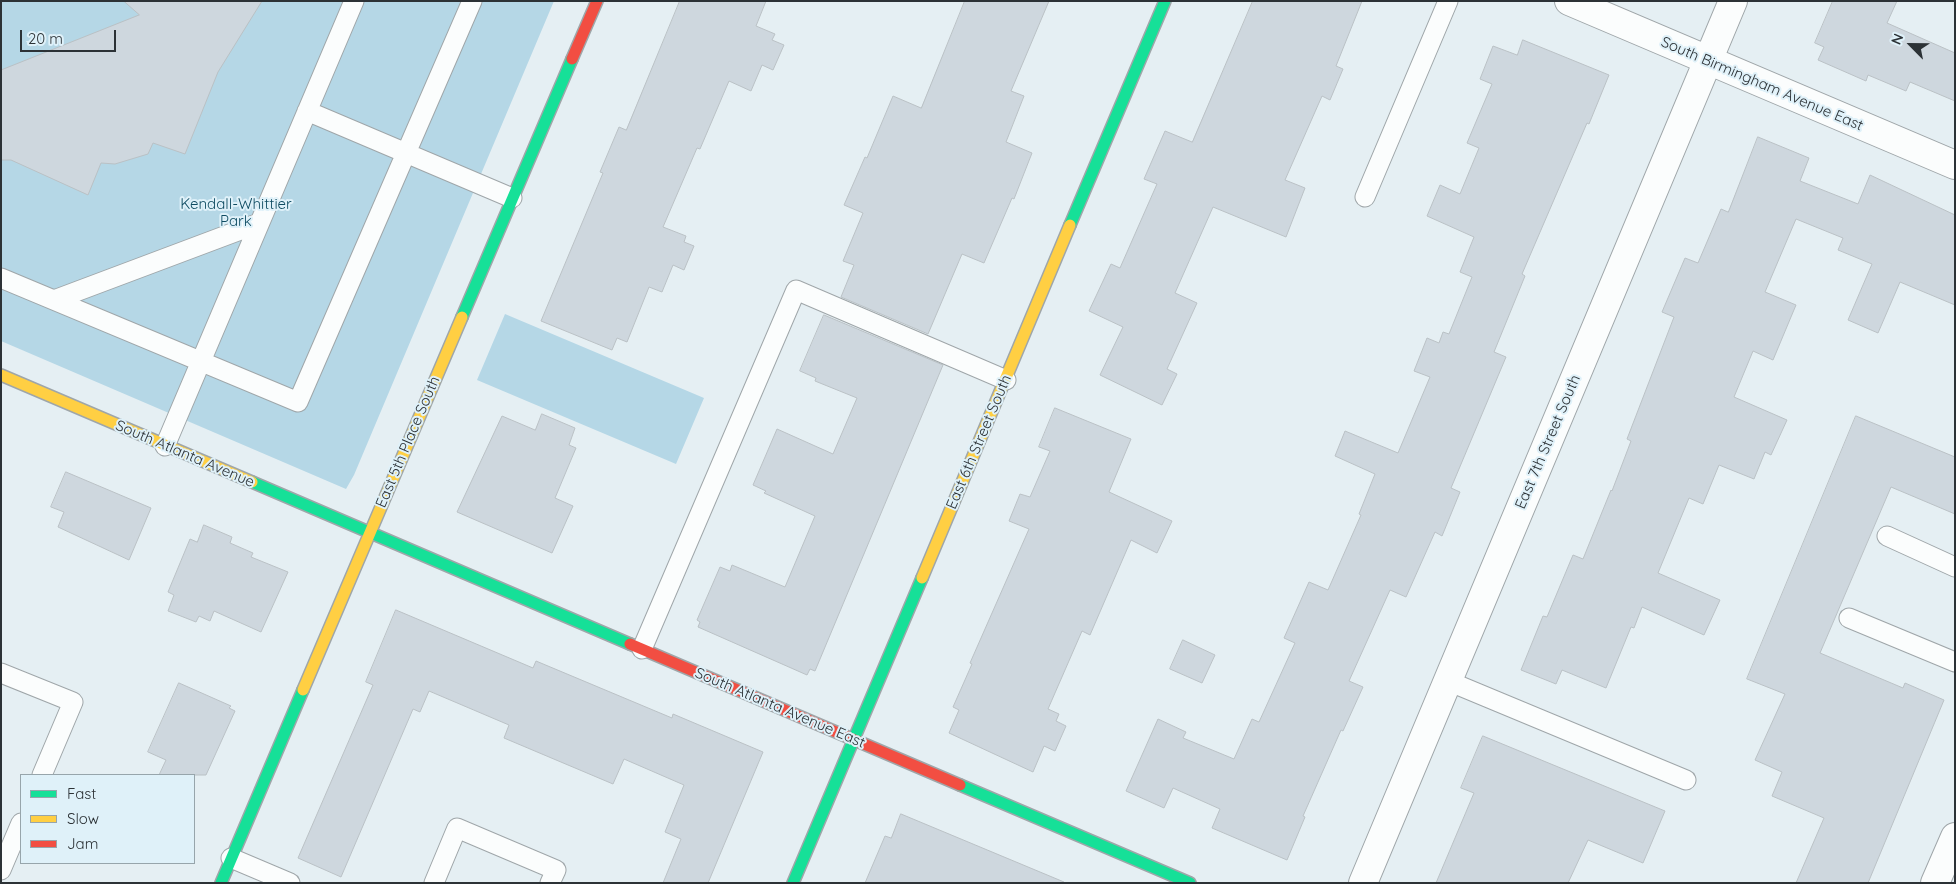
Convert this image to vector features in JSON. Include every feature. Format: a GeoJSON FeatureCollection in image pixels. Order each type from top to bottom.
{"type":"FeatureCollection","features":[{"type":"Feature","properties":{"kind":"street","name":"East 5th Place South"},"geometry":{"type":"LineString","coordinates":[[220,883],[596,1]]}},
{"type":"Feature","properties":{"kind":"street","name":"East 6th Street South"},"geometry":{"type":"LineString","coordinates":[[793,883],[1165,1]]}},
{"type":"Feature","properties":{"kind":"street","name":"South Birmingham Avenue East"},"geometry":{"type":"LineString","coordinates":[[1569,1],[1955,165]]}},
{"type":"Feature","properties":{"kind":"street","name":"East 7th Street South"},"geometry":{"type":"LineString","coordinates":[[1363,883],[1733,1]]}},
{"type":"Feature","properties":{"kind":"street","name":"South Atlanta Avenue"},"geometry":{"type":"LineString","coordinates":[[1,375],[369,533]]}},
{"type":"Feature","properties":{"kind":"street","name":"South Atlanta Avenue East"},"geometry":{"type":"LineString","coordinates":[[369,533],[1190,883]]}},
{"type":"Feature","properties":{"kind":"street"},"geometry":{"type":"LineString","coordinates":[[1936,883],[1955,837]]}},
{"type":"Feature","properties":{"kind":"lane"},"geometry":{"type":"LineString","coordinates":[[165,446],[354,1]]}},
{"type":"Feature","properties":{"kind":"lane"},"geometry":{"type":"LineString","coordinates":[[1,278],[298,402],[472,1]]}},
{"type":"Feature","properties":{"kind":"lane"},"geometry":{"type":"LineString","coordinates":[[1365,197],[1448,1]]}},
{"type":"Feature","properties":{"kind":"lane"},"geometry":{"type":"LineString","coordinates":[[307,112],[512,198]]}},
{"type":"Feature","properties":{"kind":"lane"},"geometry":{"type":"LineString","coordinates":[[54,300],[259,223]]}},
{"type":"Feature","properties":{"kind":"lane"},"geometry":{"type":"LineString","coordinates":[[642,649],[796,290],[1006,380]]}},
{"type":"Feature","properties":{"kind":"lane"},"geometry":{"type":"LineString","coordinates":[[1887,536],[1955,568]]}},
{"type":"Feature","properties":{"kind":"lane"},"geometry":{"type":"LineString","coordinates":[[1850,618],[1955,662]]}},
{"type":"Feature","properties":{"kind":"lane"},"geometry":{"type":"LineString","coordinates":[[1,673],[73,702],[42,774]]}},
{"type":"Feature","properties":{"kind":"lane"},"geometry":{"type":"LineString","coordinates":[[1448,681],[1686,780]]}},
{"type":"Feature","properties":{"kind":"lane"},"geometry":{"type":"LineString","coordinates":[[1,870],[20,825]]}},
{"type":"Feature","properties":{"kind":"lane"},"geometry":{"type":"LineString","coordinates":[[434,883],[457,828],[556,870],[550,883]]}},
{"type":"Feature","properties":{"kind":"lane"},"geometry":{"type":"LineString","coordinates":[[231,858],[290,883]]}},
{"type":"Feature","properties":{"kind":"green space","name":"Kendall-Whittier Park"},"geometry":{"type":"Polygon","coordinates":[[[1,1],[554,1],[354,475],[346,489],[1,341],[1,1]]]}},
{"type":"Feature","properties":{"kind":"green space"},"geometry":{"type":"Polygon","coordinates":[[[505,314],[704,398],[676,464],[477,380],[505,314]]]}},
{"type":"Feature","properties":{"kind":"building"},"geometry":{"type":"Polygon","coordinates":[[[124,1],[262,1],[218,72],[185,154],[153,143],[148,154],[115,164],[101,163],[88,195],[11,160],[1,160],[1,70],[139,15],[124,1]]]}},
{"type":"Feature","properties":{"kind":"building"},"geometry":{"type":"Polygon","coordinates":[[[680,1],[766,1],[756,26],[775,34],[772,40],[784,45],[773,70],[762,65],[751,91],[729,81],[700,149],[697,148],[663,227],[686,236],[684,242],[694,246],[684,270],[673,265],[662,292],[649,287],[627,342],[617,338],[612,350],[541,321],[603,173],[600,172],[619,127],[626,130],[680,1]]]}},
{"type":"Feature","properties":{"kind":"building"},"geometry":{"type":"Polygon","coordinates":[[[965,1],[1049,1],[1011,91],[1024,96],[1006,142],[1032,153],[1014,199],[1012,198],[984,263],[962,254],[928,334],[841,297],[854,265],[843,261],[863,213],[844,205],[865,157],[867,158],[893,96],[921,108],[965,1]]]}},
{"type":"Feature","properties":{"kind":"building"},"geometry":{"type":"Polygon","coordinates":[[[1253,1],[1362,1],[1336,66],[1343,69],[1330,100],[1322,96],[1285,180],[1305,188],[1286,237],[1213,207],[1175,293],[1197,303],[1167,369],[1177,374],[1162,405],[1100,375],[1123,327],[1089,311],[1111,264],[1120,268],[1157,184],[1144,179],[1165,131],[1192,142],[1253,1]]]}},
{"type":"Feature","properties":{"kind":"building"},"geometry":{"type":"Polygon","coordinates":[[[1833,1],[1897,1],[1887,23],[1955,53],[1955,101],[1910,82],[1906,91],[1868,75],[1866,81],[1818,60],[1824,47],[1815,43],[1833,1]]]}},
{"type":"Feature","properties":{"kind":"building"},"geometry":{"type":"Polygon","coordinates":[[[1523,40],[1609,75],[1522,274],[1525,276],[1494,352],[1506,357],[1451,488],[1460,492],[1442,536],[1435,532],[1406,597],[1390,590],[1349,681],[1363,687],[1343,731],[1341,730],[1303,816],[1305,817],[1287,860],[1212,828],[1220,809],[1173,788],[1164,808],[1126,791],[1158,719],[1186,732],[1183,738],[1234,759],[1252,719],[1259,722],[1295,643],[1284,638],[1309,582],[1328,590],[1361,515],[1359,514],[1375,474],[1335,456],[1345,431],[1398,453],[1430,377],[1414,371],[1427,338],[1439,343],[1443,332],[1449,334],[1472,277],[1460,272],[1474,237],[1427,216],[1440,185],[1460,194],[1479,148],[1467,143],[1492,84],[1480,79],[1493,46],[1517,55],[1523,40]]]}},
{"type":"Feature","properties":{"kind":"building"},"geometry":{"type":"Polygon","coordinates":[[[1758,137],[1809,158],[1800,181],[1858,204],[1870,175],[1955,215],[1955,305],[1900,282],[1878,333],[1848,320],[1872,264],[1838,250],[1843,238],[1796,219],[1765,292],[1796,305],[1773,360],[1753,351],[1734,397],[1787,420],[1771,455],[1765,452],[1754,479],[1719,465],[1703,504],[1689,498],[1658,573],[1720,600],[1704,635],[1642,607],[1634,628],[1631,627],[1606,688],[1562,670],[1556,684],[1521,670],[1543,616],[1547,617],[1573,555],[1583,559],[1612,491],[1631,441],[1627,439],[1674,317],[1662,312],[1685,258],[1698,263],[1721,209],[1728,212],[1758,137]]]}},
{"type":"Feature","properties":{"kind":"building"},"geometry":{"type":"Polygon","coordinates":[[[824,315],[943,365],[815,671],[810,669],[807,675],[698,627],[700,622],[697,620],[720,567],[730,571],[732,565],[785,587],[815,516],[764,493],[766,491],[753,485],[777,429],[833,454],[857,398],[815,381],[816,378],[800,371],[824,315]]]}},
{"type":"Feature","properties":{"kind":"building"},"geometry":{"type":"Polygon","coordinates":[[[1055,408],[1131,439],[1109,492],[1172,521],[1157,553],[1131,540],[1090,635],[1082,631],[1048,709],[1059,714],[1056,721],[1066,726],[1055,751],[1044,746],[1033,772],[949,733],[959,710],[953,707],[972,664],[970,663],[1029,529],[1009,521],[1020,494],[1030,497],[1050,451],[1039,447],[1055,408]]]}},
{"type":"Feature","properties":{"kind":"building"},"geometry":{"type":"Polygon","coordinates":[[[542,414],[575,428],[569,445],[576,448],[555,498],[573,506],[552,553],[457,512],[502,416],[535,430],[542,414]]]}},
{"type":"Feature","properties":{"kind":"building"},"geometry":{"type":"Polygon","coordinates":[[[1856,416],[1955,457],[1955,514],[1891,487],[1820,653],[1903,688],[1905,683],[1944,700],[1868,883],[1796,883],[1824,818],[1772,796],[1782,772],[1755,760],[1785,694],[1747,679],[1856,416]]]}},
{"type":"Feature","properties":{"kind":"building"},"geometry":{"type":"Polygon","coordinates":[[[66,472],[151,508],[129,560],[58,527],[64,512],[51,507],[66,472]]]}},
{"type":"Feature","properties":{"kind":"building"},"geometry":{"type":"Polygon","coordinates":[[[204,525],[232,537],[230,543],[253,553],[251,557],[288,572],[261,632],[214,611],[210,621],[199,616],[196,622],[168,611],[174,595],[168,592],[190,539],[197,542],[204,525]]]}},
{"type":"Feature","properties":{"kind":"building"},"geometry":{"type":"Polygon","coordinates":[[[396,610],[533,668],[536,661],[672,718],[673,714],[763,752],[708,883],[663,883],[681,839],[665,832],[684,785],[624,759],[613,784],[504,738],[509,725],[429,691],[420,712],[413,709],[341,877],[298,858],[373,685],[366,682],[396,610]]]}},
{"type":"Feature","properties":{"kind":"building"},"geometry":{"type":"Polygon","coordinates":[[[1183,640],[1215,655],[1202,683],[1170,669],[1183,640]]]}},
{"type":"Feature","properties":{"kind":"building"},"geometry":{"type":"Polygon","coordinates":[[[179,683],[231,706],[229,708],[235,711],[206,775],[159,774],[166,760],[148,752],[179,683]]]}},
{"type":"Feature","properties":{"kind":"building"},"geometry":{"type":"Polygon","coordinates":[[[1483,736],[1665,811],[1643,863],[1588,840],[1568,883],[1436,883],[1474,793],[1461,788],[1483,736]]]}},
{"type":"Feature","properties":{"kind":"building"},"geometry":{"type":"Polygon","coordinates":[[[901,814],[1064,883],[865,883],[885,836],[891,838],[901,814]]]}},
{"type":"Feature","properties":{"kind":"traffic: fast"},"geometry":{"type":"LineString","coordinates":[[1070,225],[1165,1]]}},
{"type":"Feature","properties":{"kind":"traffic: fast"},"geometry":{"type":"LineString","coordinates":[[462,317],[572,59]]}},
{"type":"Feature","properties":{"kind":"traffic: fast"},"geometry":{"type":"LineString","coordinates":[[252,482],[630,644]]}},
{"type":"Feature","properties":{"kind":"traffic: fast"},"geometry":{"type":"LineString","coordinates":[[793,883],[922,578]]}},
{"type":"Feature","properties":{"kind":"traffic: fast"},"geometry":{"type":"LineString","coordinates":[[221,883],[303,690]]}},
{"type":"Feature","properties":{"kind":"traffic: fast"},"geometry":{"type":"LineString","coordinates":[[960,785],[1190,883]]}},
{"type":"Feature","properties":{"kind":"traffic: slow"},"geometry":{"type":"LineString","coordinates":[[922,578],[1070,225]]}},
{"type":"Feature","properties":{"kind":"traffic: slow"},"geometry":{"type":"LineString","coordinates":[[303,690],[462,317]]}},
{"type":"Feature","properties":{"kind":"traffic: slow"},"geometry":{"type":"LineString","coordinates":[[1,375],[252,482]]}},
{"type":"Feature","properties":{"kind":"traffic: jam"},"geometry":{"type":"LineString","coordinates":[[572,59],[597,1]]}},
{"type":"Feature","properties":{"kind":"traffic: jam"},"geometry":{"type":"LineString","coordinates":[[630,644],[960,785]]}}]}
